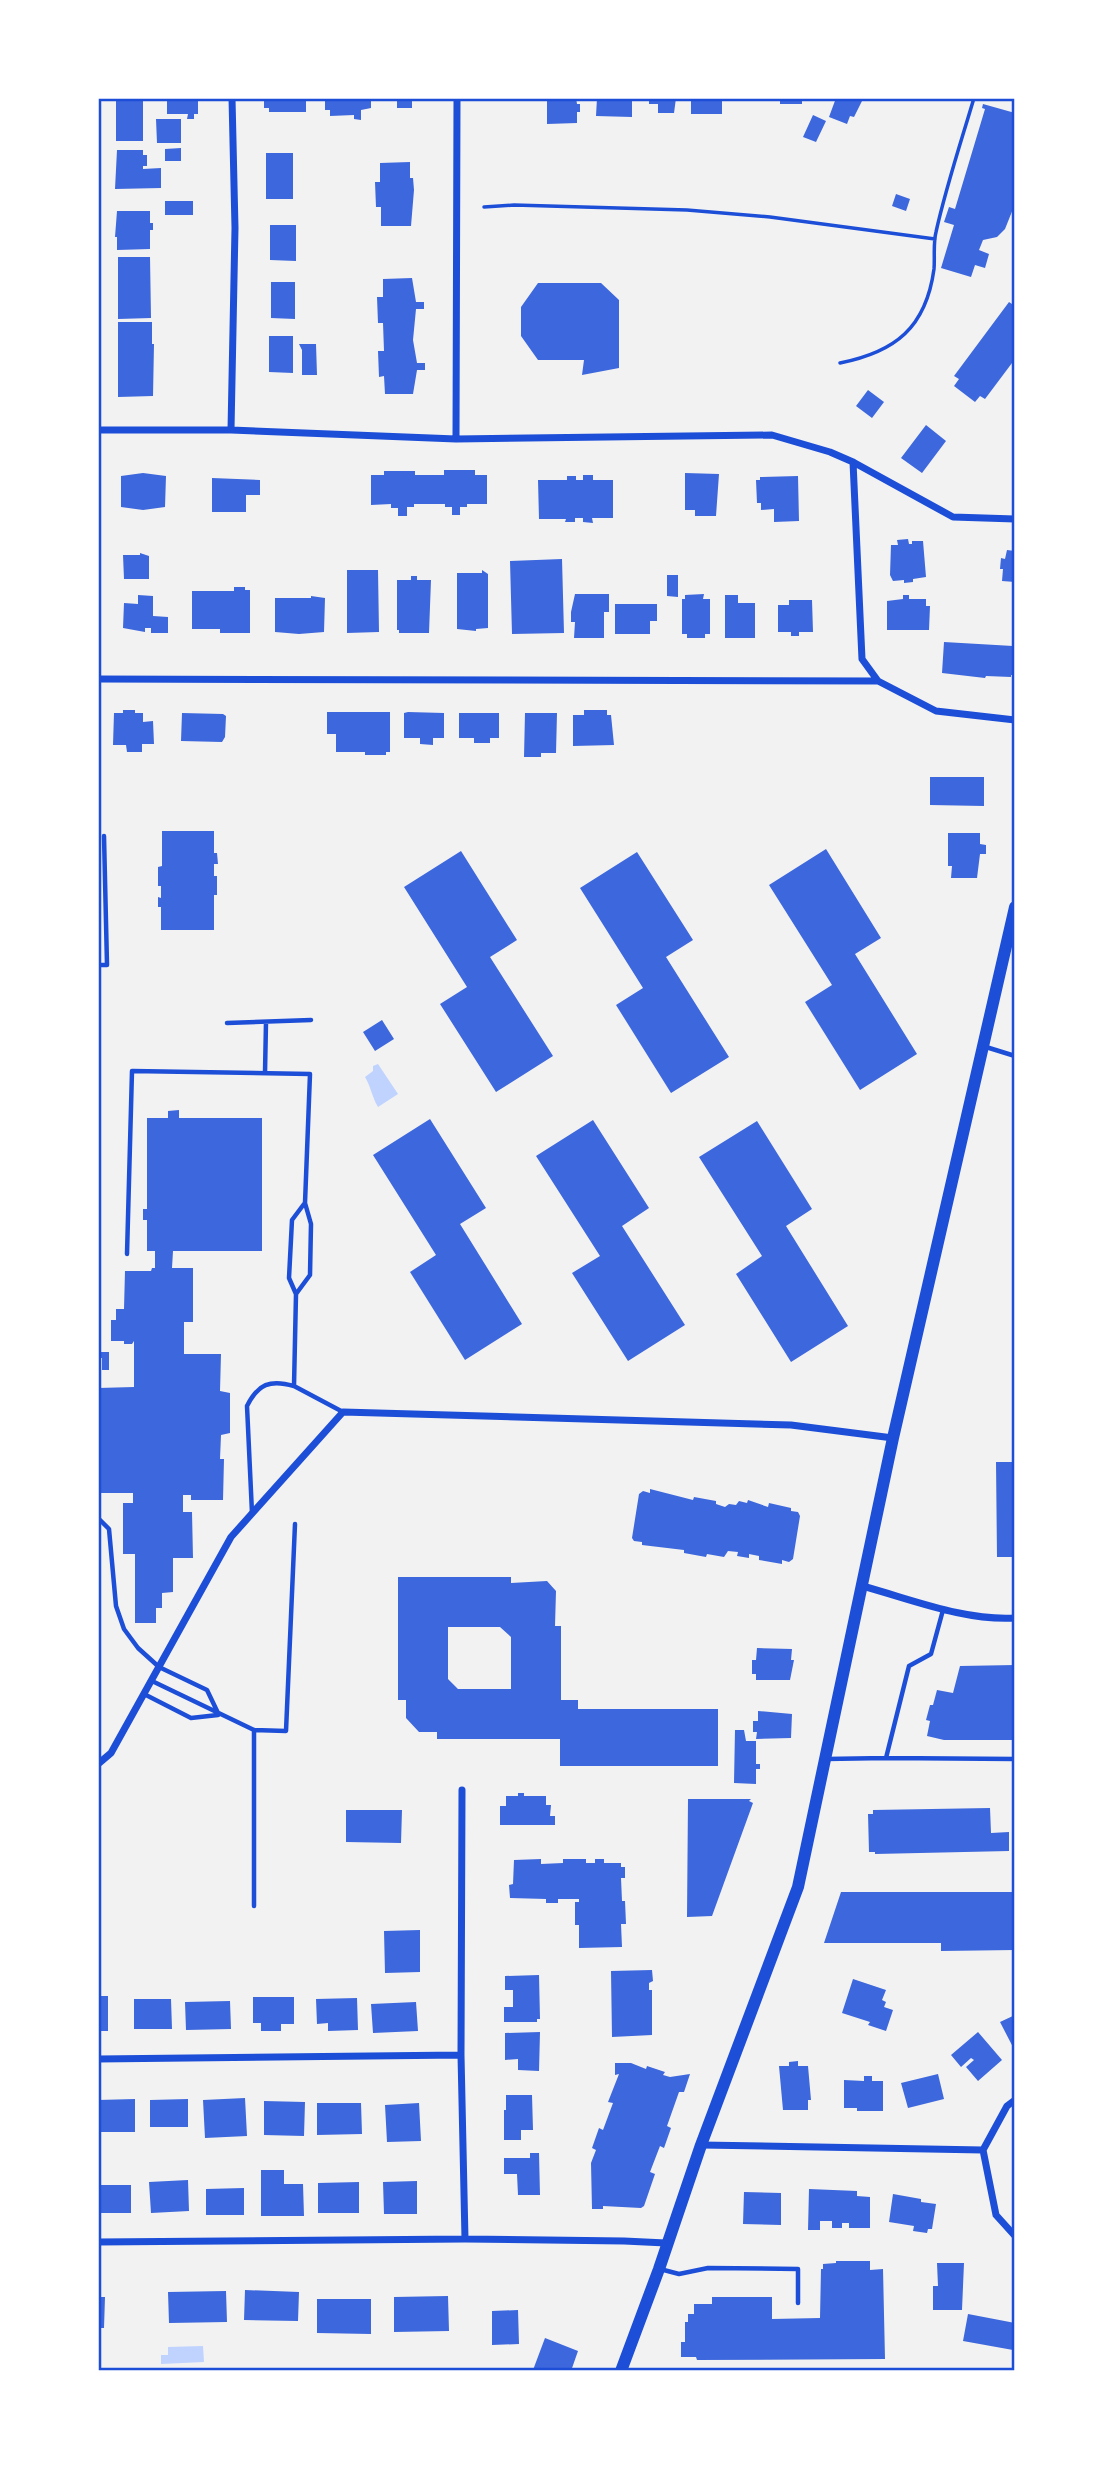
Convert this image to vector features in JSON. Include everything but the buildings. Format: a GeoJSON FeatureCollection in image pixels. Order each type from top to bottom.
{"type":"FeatureCollection","features":[{"type":"Feature","properties":{"kind":"main road"},"geometry":{"type":"LineString","coordinates":[[621,2371],[701,2145],[799,1887],[893,1438],[1014,917]]}},
{"type":"Feature","properties":{"kind":"street"},"geometry":{"type":"LineString","coordinates":[[231,430],[234,228],[232,98]]}},
{"type":"Feature","properties":{"kind":"street"},"geometry":{"type":"LineString","coordinates":[[456,439],[457,98]]}},
{"type":"Feature","properties":{"kind":"street"},"geometry":{"type":"LineString","coordinates":[[98,430],[231,430],[456,439],[772,435],[830,452],[853,462],[953,517],[1015,519]]}},
{"type":"Feature","properties":{"kind":"street"},"geometry":{"type":"LineString","coordinates":[[853,462],[862,659],[878,681],[936,711],[1015,720]]}},
{"type":"Feature","properties":{"kind":"street"},"geometry":{"type":"LineString","coordinates":[[98,679],[878,681]]}},
{"type":"Feature","properties":{"kind":"street"},"geometry":{"type":"LineString","coordinates":[[98,1764],[111,1753],[231,1537],[343,1412],[791,1424],[893,1438]]}},
{"type":"Feature","properties":{"kind":"street"},"geometry":{"type":"LineString","coordinates":[[862,1586],[996,1619],[1015,1618]]}},
{"type":"Feature","properties":{"kind":"street"},"geometry":{"type":"LineString","coordinates":[[462,1790],[461,2055],[465,2239]]}},
{"type":"Feature","properties":{"kind":"street"},"geometry":{"type":"LineString","coordinates":[[98,2059],[461,2055]]}},
{"type":"Feature","properties":{"kind":"street"},"geometry":{"type":"LineString","coordinates":[[1015,2100],[1007,2106],[984,2150],[996,2215],[1015,2236]]}},
{"type":"Feature","properties":{"kind":"street"},"geometry":{"type":"LineString","coordinates":[[701,2145],[984,2150]]}},
{"type":"Feature","properties":{"kind":"street"},"geometry":{"type":"LineString","coordinates":[[98,2242],[465,2239],[666,2243]]}},
{"type":"Feature","properties":{"kind":"lane"},"geometry":{"type":"LineString","coordinates":[[98,965],[107,965],[104,836]]}},
{"type":"Feature","properties":{"kind":"lane"},"geometry":{"type":"LineString","coordinates":[[227,1023],[311,1020]]}},
{"type":"Feature","properties":{"kind":"lane"},"geometry":{"type":"LineString","coordinates":[[265,1073],[266,1022]]}},
{"type":"Feature","properties":{"kind":"lane"},"geometry":{"type":"LineString","coordinates":[[983,1045],[1015,1056]]}},
{"type":"Feature","properties":{"kind":"lane"},"geometry":{"type":"LineString","coordinates":[[127,1254],[132,1071],[310,1074],[305,1203],[311,1224],[310,1275],[296,1294]]}},
{"type":"Feature","properties":{"kind":"lane"},"geometry":{"type":"LineString","coordinates":[[294,1386],[296,1294],[289,1278],[292,1220],[305,1203]]}},
{"type":"Feature","properties":{"kind":"lane"},"geometry":{"type":"LineString","coordinates":[[252,1513],[247,1406],[254,1392],[266,1384],[282,1382],[343,1412]]}},
{"type":"Feature","properties":{"kind":"lane"},"geometry":{"type":"LineString","coordinates":[[98,1518],[109,1530],[116,1606],[124,1629],[138,1648],[159,1667],[207,1690],[218,1715]]}},
{"type":"Feature","properties":{"kind":"lane"},"geometry":{"type":"LineString","coordinates":[[151,1681],[254,1730],[286,1731],[295,1524]]}},
{"type":"Feature","properties":{"kind":"lane"},"geometry":{"type":"LineString","coordinates":[[886,1758],[909,1666],[931,1654],[944,1608]]}},
{"type":"Feature","properties":{"kind":"lane"},"geometry":{"type":"LineString","coordinates":[[144,1694],[191,1718],[218,1715]]}},
{"type":"Feature","properties":{"kind":"lane"},"geometry":{"type":"LineString","coordinates":[[254,1730],[254,1906]]}},
{"type":"Feature","properties":{"kind":"lane"},"geometry":{"type":"LineString","coordinates":[[825,1759],[1015,1759]]}},
{"type":"Feature","properties":{"kind":"lane"},"geometry":{"type":"LineString","coordinates":[[659,2269],[679,2274],[708,2268],[798,2269],[798,2303]]}},
{"type":"Feature","properties":{"kind":"path"},"geometry":{"type":"LineString","coordinates":[[840,363],[884,350],[902,338],[913,324],[931,286],[935,239],[974,98]]}},
{"type":"Feature","properties":{"kind":"path"},"geometry":{"type":"LineString","coordinates":[[484,207],[513,205],[687,210],[770,217],[935,239]]}},
{"type":"Feature","properties":{"kind":"water"},"geometry":{"type":"Polygon","coordinates":[[[378,1064],[398,1094],[378,1107],[365,1077],[373,1071],[373,1066],[378,1064]]]}},
{"type":"Feature","properties":{"kind":"water"},"geometry":{"type":"Polygon","coordinates":[[[203,2346],[204,2362],[161,2364],[161,2355],[168,2355],[168,2347],[203,2346]]]}}]}
